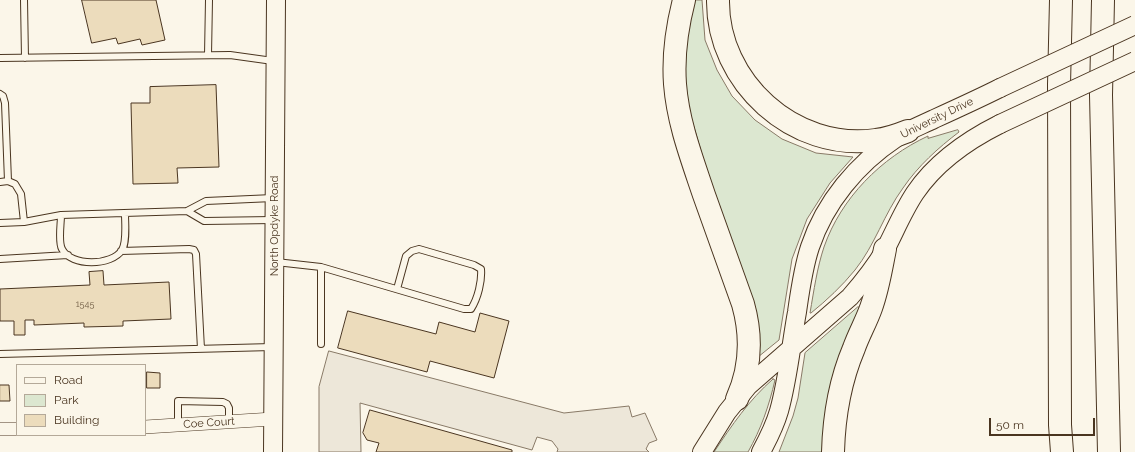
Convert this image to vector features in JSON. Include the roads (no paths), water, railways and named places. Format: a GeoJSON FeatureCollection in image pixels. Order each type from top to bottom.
{"type":"FeatureCollection","features":[{"type":"Feature","properties":{"kind":"highway"},"geometry":{"type":"LineString","coordinates":[[684,0],[677,32],[675,66],[675,84],[680,120],[688,148],[741,296],[747,318],[750,342],[747,371],[737,399]]}},
{"type":"Feature","properties":{"kind":"highway"},"geometry":{"type":"LineString","coordinates":[[718,0],[723,38],[736,69],[755,96],[780,117],[809,132],[824,137],[845,140],[876,140],[908,131]]}},
{"type":"Feature","properties":{"kind":"highway"},"geometry":{"type":"LineString","coordinates":[[1061,0],[1059,92],[1060,417],[1062,452]]}},
{"type":"Feature","properties":{"kind":"highway"},"geometry":{"type":"LineString","coordinates":[[1103,0],[1101,102],[1109,446]]}},
{"type":"Feature","properties":{"kind":"highway"},"geometry":{"type":"LineString","coordinates":[[833,452],[836,414],[843,378],[854,347],[871,309],[885,249]]}},
{"type":"Feature","properties":{"kind":"main road","name":"North Opdyke Road"},"geometry":{"type":"LineString","coordinates":[[273,452],[276,0]]}},
{"type":"Feature","properties":{"kind":"main road","name":"University Drive"},"geometry":{"type":"LineString","coordinates":[[761,452],[773,429],[779,412],[805,267],[816,231],[826,211],[852,176],[871,157],[908,131],[1135,25]]}},
{"type":"Feature","properties":{"kind":"main road"},"geometry":{"type":"LineString","coordinates":[[702,452],[726,412],[737,399],[759,376],[850,297],[875,267],[915,193],[941,162],[980,134],[1135,61]]}},
{"type":"Feature","properties":{"kind":"street","name":"Coe Court"},"geometry":{"type":"LineString","coordinates":[[146,427],[274,419]]}},
{"type":"Feature","properties":{"kind":"street"},"geometry":{"type":"LineString","coordinates":[[0,429],[16,429]]}},
{"type":"Feature","properties":{"kind":"lane"},"geometry":{"type":"LineString","coordinates":[[24,0],[25,58]]}},
{"type":"Feature","properties":{"kind":"lane"},"geometry":{"type":"LineString","coordinates":[[208,55],[209,0]]}},
{"type":"Feature","properties":{"kind":"lane"},"geometry":{"type":"LineString","coordinates":[[0,58],[230,55],[275,61]]}},
{"type":"Feature","properties":{"kind":"lane"},"geometry":{"type":"LineString","coordinates":[[0,94],[3,96],[4,103],[8,181]]}},
{"type":"Feature","properties":{"kind":"lane"},"geometry":{"type":"LineString","coordinates":[[0,182],[8,181],[15,184],[21,194],[24,222]]}},
{"type":"Feature","properties":{"kind":"lane"},"geometry":{"type":"LineString","coordinates":[[0,223],[24,222],[60,216],[187,211],[206,201],[275,198]]}},
{"type":"Feature","properties":{"kind":"lane"},"geometry":{"type":"LineString","coordinates":[[187,211],[204,221],[275,220]]}},
{"type":"Feature","properties":{"kind":"lane"},"geometry":{"type":"LineString","coordinates":[[60,216],[60,245],[62,250],[77,261],[106,261],[112,259],[124,246],[125,214]]}},
{"type":"Feature","properties":{"kind":"lane"},"geometry":{"type":"LineString","coordinates":[[274,262],[321,267],[397,290],[464,309],[471,308],[475,303],[482,276],[481,269],[474,265],[419,249],[412,251],[406,256],[397,290]]}},
{"type":"Feature","properties":{"kind":"lane"},"geometry":{"type":"LineString","coordinates":[[121,251],[194,250],[196,254],[201,349]]}},
{"type":"Feature","properties":{"kind":"lane"},"geometry":{"type":"LineString","coordinates":[[0,259],[68,255]]}},
{"type":"Feature","properties":{"kind":"lane"},"geometry":{"type":"LineString","coordinates":[[321,267],[321,344]]}},
{"type":"Feature","properties":{"kind":"lane"},"geometry":{"type":"LineString","coordinates":[[0,354],[274,347]]}},
{"type":"Feature","properties":{"kind":"lane"},"geometry":{"type":"LineString","coordinates":[[178,424],[178,401],[223,402],[227,404],[229,408],[229,421]]}}]}
